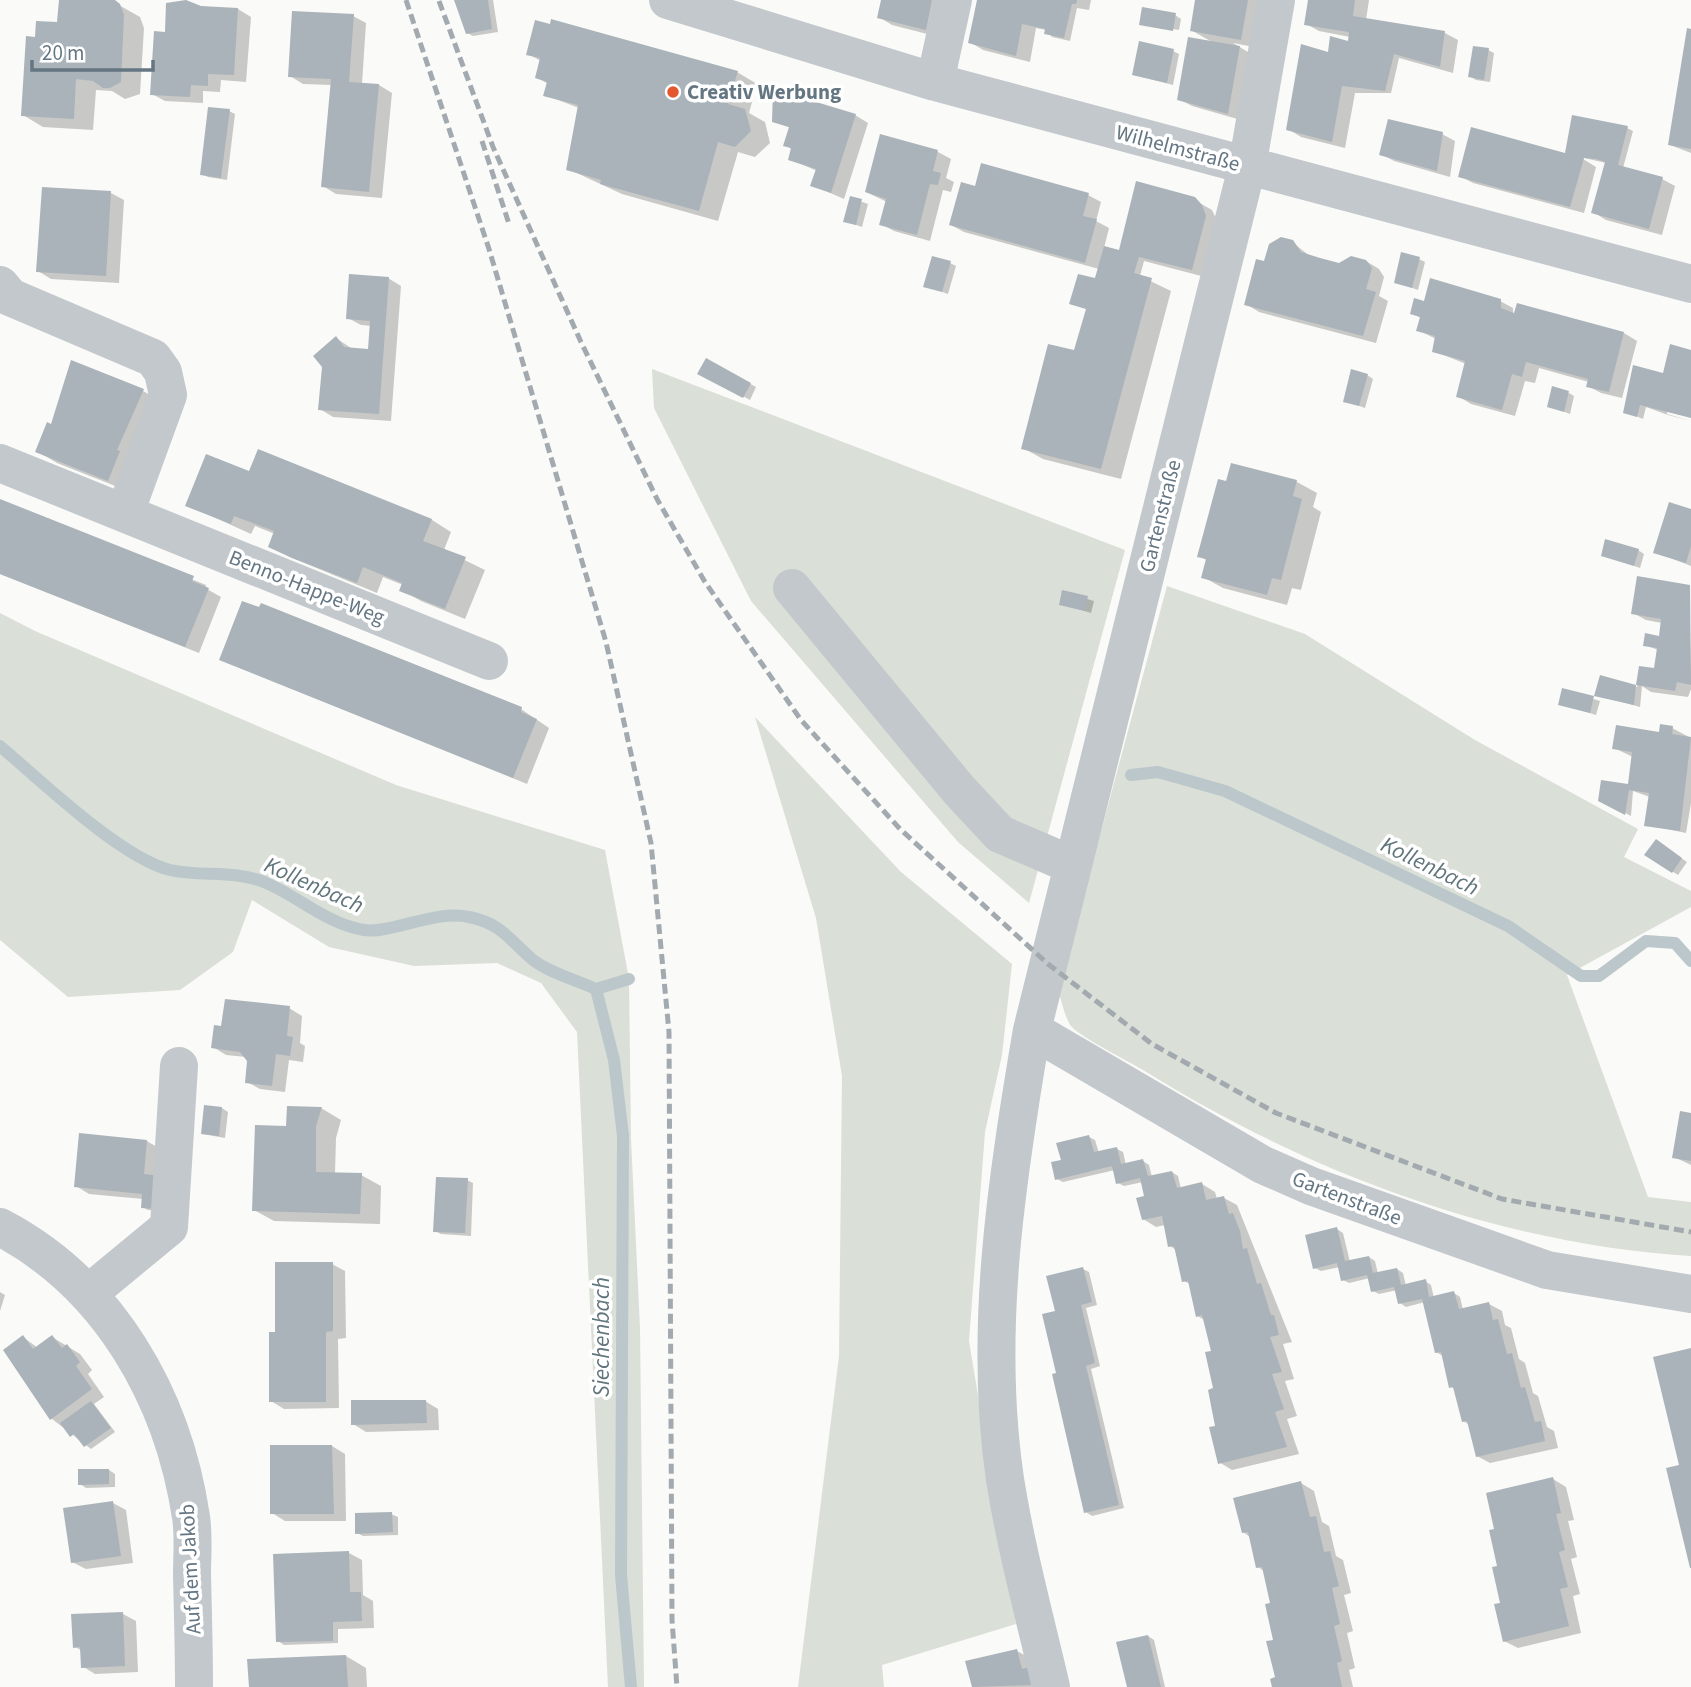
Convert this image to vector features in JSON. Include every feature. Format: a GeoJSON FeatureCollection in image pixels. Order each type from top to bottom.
{"type":"FeatureCollection","features":[{"type":"Feature","properties":{"kind":"street","name":"Wilhelmstraße"},"geometry":{"type":"LineString","coordinates":[[668,0],[935,82],[1691,285]]}},
{"type":"Feature","properties":{"kind":"street"},"geometry":{"type":"LineString","coordinates":[[935,82],[953,0]]}},
{"type":"Feature","properties":{"kind":"street","name":"Gartenstraße"},"geometry":{"type":"LineString","coordinates":[[1051,1687],[1005,1478],[996,1355],[1009,1166],[1032,1030],[1247,167],[1276,0]]}},
{"type":"Feature","properties":{"kind":"street"},"geometry":{"type":"LineString","coordinates":[[0,285],[10,297],[153,358],[163,372],[168,395],[125,513]]}},
{"type":"Feature","properties":{"kind":"street","name":"Benno-Happe-Weg"},"geometry":{"type":"LineString","coordinates":[[0,463],[489,661]]}},
{"type":"Feature","properties":{"kind":"street"},"geometry":{"type":"LineString","coordinates":[[792,588],[959,790],[1000,834],[1072,865]]}},
{"type":"Feature","properties":{"kind":"street","name":"Gartenstraße"},"geometry":{"type":"LineString","coordinates":[[1032,1030],[1251,1158],[1311,1186],[1547,1270],[1691,1294]]}},
{"type":"Feature","properties":{"kind":"street"},"geometry":{"type":"LineString","coordinates":[[89,1293],[169,1227],[179,1066]]}},
{"type":"Feature","properties":{"kind":"street","name":"Auf dem Jakob"},"geometry":{"type":"LineString","coordinates":[[0,1227],[35,1245],[89,1293],[129,1346],[156,1395],[180,1465],[191,1519],[194,1687]]}},
{"type":"Feature","properties":{"kind":"shaded area"},"geometry":{"type":"Polygon","coordinates":[[[652,369],[1125,550],[1029,903],[958,842],[751,601],[654,408],[652,369]]]}},
{"type":"Feature","properties":{"kind":"shaded area"},"geometry":{"type":"Polygon","coordinates":[[[1167,586],[1305,634],[1475,740],[1638,829],[1624,857],[1691,891],[1691,907],[1567,975],[1648,1197],[1691,1202],[1691,1256],[1618,1249],[1547,1236],[1476,1219],[1406,1197],[1337,1171],[1206,1107],[1071,1026],[1058,991],[1167,586]]]}},
{"type":"Feature","properties":{"kind":"shaded area"},"geometry":{"type":"Polygon","coordinates":[[[0,613],[35,631],[396,785],[605,850],[629,979],[631,1139],[640,1328],[644,1687],[608,1687],[577,1032],[541,983],[497,963],[414,966],[329,947],[252,900],[233,952],[180,990],[68,997],[0,940],[0,613]]]}},
{"type":"Feature","properties":{"kind":"shaded area"},"geometry":{"type":"Polygon","coordinates":[[[755,717],[901,872],[1012,964],[1002,1055],[985,1132],[969,1341],[1016,1624],[882,1665],[884,1687],[798,1687],[839,1356],[842,1076],[816,918],[755,717]]]}},
{"type":"Feature","properties":{"kind":"building"},"geometry":{"type":"Polygon","coordinates":[[[59,0],[115,0],[120,4],[124,15],[121,82],[110,88],[103,88],[93,81],[76,79],[74,119],[21,116],[26,36],[35,37],[36,21],[57,22],[59,0]]]}},
{"type":"Feature","properties":{"kind":"building"},"geometry":{"type":"Polygon","coordinates":[[[186,0],[201,6],[238,8],[234,75],[208,74],[208,86],[191,85],[190,97],[150,95],[154,31],[165,32],[166,3],[186,0]]]}},
{"type":"Feature","properties":{"kind":"building"},"geometry":{"type":"Polygon","coordinates":[[[454,0],[488,0],[492,29],[466,34],[454,0]]]}},
{"type":"Feature","properties":{"kind":"building"},"geometry":{"type":"Polygon","coordinates":[[[881,0],[932,0],[926,30],[877,18],[881,0]]]}},
{"type":"Feature","properties":{"kind":"building"},"geometry":{"type":"Polygon","coordinates":[[[977,0],[1077,0],[1076,4],[1072,4],[1064,38],[1044,34],[1045,29],[1022,24],[1016,56],[968,43],[977,0]]]}},
{"type":"Feature","properties":{"kind":"building"},"geometry":{"type":"Polygon","coordinates":[[[1195,0],[1248,0],[1241,40],[1190,31],[1195,0]]]}},
{"type":"Feature","properties":{"kind":"building"},"geometry":{"type":"Polygon","coordinates":[[[1308,0],[1355,0],[1353,16],[1445,31],[1440,67],[1394,54],[1385,91],[1342,86],[1332,142],[1286,130],[1301,44],[1328,52],[1330,36],[1348,41],[1349,32],[1304,25],[1308,0]]]}},
{"type":"Feature","properties":{"kind":"building"},"geometry":{"type":"Polygon","coordinates":[[[1142,7],[1176,13],[1173,31],[1139,25],[1142,7]]]}},
{"type":"Feature","properties":{"kind":"building"},"geometry":{"type":"Polygon","coordinates":[[[292,11],[354,14],[349,82],[379,84],[369,192],[321,187],[331,79],[288,77],[292,11]]]}},
{"type":"Feature","properties":{"kind":"building"},"geometry":{"type":"Polygon","coordinates":[[[551,19],[738,71],[728,104],[745,109],[751,131],[735,147],[718,142],[699,211],[600,184],[601,180],[566,170],[578,105],[543,96],[547,82],[535,78],[540,58],[526,55],[535,20],[550,24],[551,19]]]}},
{"type":"Feature","properties":{"kind":"building"},"geometry":{"type":"Polygon","coordinates":[[[1687,28],[1691,29],[1691,149],[1668,145],[1687,28]]]}},
{"type":"Feature","properties":{"kind":"building"},"geometry":{"type":"Polygon","coordinates":[[[1188,37],[1240,46],[1228,114],[1177,100],[1188,37]]]}},
{"type":"Feature","properties":{"kind":"building"},"geometry":{"type":"Polygon","coordinates":[[[1139,41],[1174,49],[1167,83],[1132,75],[1139,41]]]}},
{"type":"Feature","properties":{"kind":"building"},"geometry":{"type":"Polygon","coordinates":[[[1473,46],[1489,48],[1484,80],[1468,77],[1473,46]]]}},
{"type":"Feature","properties":{"kind":"building"},"geometry":{"type":"Polygon","coordinates":[[[773,89],[856,114],[831,193],[810,186],[816,169],[788,160],[791,148],[783,146],[789,127],[772,122],[773,89]]]}},
{"type":"Feature","properties":{"kind":"building"},"geometry":{"type":"Polygon","coordinates":[[[208,107],[230,109],[221,178],[200,175],[208,107]]]}},
{"type":"Feature","properties":{"kind":"building"},"geometry":{"type":"Polygon","coordinates":[[[1572,115],[1628,126],[1618,165],[1663,177],[1649,229],[1591,213],[1605,162],[1596,159],[1584,158],[1570,207],[1458,177],[1471,127],[1565,153],[1572,115]]]}},
{"type":"Feature","properties":{"kind":"building"},"geometry":{"type":"Polygon","coordinates":[[[1388,119],[1443,132],[1437,171],[1379,155],[1388,119]]]}},
{"type":"Feature","properties":{"kind":"building"},"geometry":{"type":"Polygon","coordinates":[[[880,134],[938,150],[933,171],[941,173],[938,185],[930,184],[917,235],[879,225],[886,199],[865,192],[880,134]]]}},
{"type":"Feature","properties":{"kind":"building"},"geometry":{"type":"Polygon","coordinates":[[[981,163],[1089,193],[1083,216],[1097,219],[1085,263],[949,225],[961,182],[975,186],[981,163]]]}},
{"type":"Feature","properties":{"kind":"building"},"geometry":{"type":"Polygon","coordinates":[[[1136,181],[1195,197],[1202,205],[1206,216],[1192,270],[1139,257],[1134,273],[1152,278],[1101,469],[1021,449],[1048,344],[1074,350],[1086,309],[1069,304],[1078,274],[1095,278],[1104,246],[1119,250],[1136,181]]]}},
{"type":"Feature","properties":{"kind":"building"},"geometry":{"type":"Polygon","coordinates":[[[42,187],[111,191],[106,276],[36,272],[42,187]]]}},
{"type":"Feature","properties":{"kind":"building"},"geometry":{"type":"Polygon","coordinates":[[[850,196],[862,199],[856,225],[843,222],[850,196]]]}},
{"type":"Feature","properties":{"kind":"building"},"geometry":{"type":"Polygon","coordinates":[[[1281,237],[1293,240],[1301,252],[1320,258],[1339,263],[1351,256],[1366,260],[1372,268],[1366,289],[1376,292],[1363,336],[1244,305],[1256,259],[1264,261],[1269,244],[1281,237]]]}},
{"type":"Feature","properties":{"kind":"building"},"geometry":{"type":"Polygon","coordinates":[[[1401,252],[1420,257],[1412,288],[1394,283],[1401,252]]]}},
{"type":"Feature","properties":{"kind":"building"},"geometry":{"type":"Polygon","coordinates":[[[932,256],[951,261],[942,292],[923,287],[932,256]]]}},
{"type":"Feature","properties":{"kind":"building"},"geometry":{"type":"Polygon","coordinates":[[[349,274],[389,277],[379,414],[318,410],[322,367],[313,356],[336,336],[344,347],[368,349],[370,321],[346,319],[349,274]]]}},
{"type":"Feature","properties":{"kind":"building"},"geometry":{"type":"Polygon","coordinates":[[[1430,278],[1501,299],[1501,308],[1514,313],[1517,303],[1624,332],[1609,392],[1586,387],[1588,379],[1526,362],[1522,377],[1512,374],[1502,410],[1456,397],[1465,361],[1432,352],[1435,336],[1416,331],[1420,317],[1410,314],[1414,298],[1424,301],[1430,278]]]}},
{"type":"Feature","properties":{"kind":"building"},"geometry":{"type":"Polygon","coordinates":[[[1670,344],[1691,350],[1691,418],[1640,405],[1637,417],[1623,413],[1633,365],[1663,373],[1670,344]]]}},
{"type":"Feature","properties":{"kind":"building"},"geometry":{"type":"Polygon","coordinates":[[[706,358],[751,383],[743,398],[697,374],[706,358]]]}},
{"type":"Feature","properties":{"kind":"building"},"geometry":{"type":"Polygon","coordinates":[[[71,360],[144,389],[117,450],[120,451],[108,481],[35,452],[47,422],[51,424],[71,360]]]}},
{"type":"Feature","properties":{"kind":"building"},"geometry":{"type":"Polygon","coordinates":[[[1351,369],[1368,374],[1359,406],[1343,402],[1351,369]]]}},
{"type":"Feature","properties":{"kind":"building"},"geometry":{"type":"Polygon","coordinates":[[[1552,386],[1569,391],[1564,412],[1547,407],[1552,386]]]}},
{"type":"Feature","properties":{"kind":"building"},"geometry":{"type":"Polygon","coordinates":[[[258,449],[432,519],[423,541],[466,557],[445,609],[399,591],[402,583],[363,567],[357,583],[292,558],[268,547],[274,531],[234,516],[231,524],[185,506],[206,454],[249,471],[258,449]]]}},
{"type":"Feature","properties":{"kind":"building"},"geometry":{"type":"Polygon","coordinates":[[[1231,463],[1297,480],[1293,496],[1302,499],[1281,580],[1272,578],[1267,595],[1201,578],[1206,559],[1197,557],[1218,479],[1226,481],[1231,463]]]}},
{"type":"Feature","properties":{"kind":"building"},"geometry":{"type":"Polygon","coordinates":[[[0,499],[194,576],[192,581],[209,588],[185,647],[0,574],[0,499]]]}},
{"type":"Feature","properties":{"kind":"building"},"geometry":{"type":"Polygon","coordinates":[[[1669,502],[1691,509],[1691,546],[1686,563],[1653,553],[1669,502]]]}},
{"type":"Feature","properties":{"kind":"building"},"geometry":{"type":"Polygon","coordinates":[[[1605,539],[1639,549],[1634,566],[1601,556],[1605,539]]]}},
{"type":"Feature","properties":{"kind":"building"},"geometry":{"type":"Polygon","coordinates":[[[1637,576],[1690,585],[1691,685],[1677,682],[1675,691],[1636,685],[1639,666],[1654,668],[1657,648],[1643,646],[1645,633],[1659,636],[1661,619],[1631,614],[1637,576]]]}},
{"type":"Feature","properties":{"kind":"building"},"geometry":{"type":"Polygon","coordinates":[[[1062,590],[1088,596],[1085,611],[1059,605],[1062,590]]]}},
{"type":"Feature","properties":{"kind":"building"},"geometry":{"type":"Polygon","coordinates":[[[242,601],[259,607],[261,603],[522,707],[521,712],[537,719],[513,778],[219,660],[242,601]]]}},
{"type":"Feature","properties":{"kind":"building"},"geometry":{"type":"Polygon","coordinates":[[[1600,675],[1636,685],[1634,705],[1594,696],[1600,675]]]}},
{"type":"Feature","properties":{"kind":"building"},"geometry":{"type":"Polygon","coordinates":[[[1562,688],[1594,696],[1590,713],[1558,705],[1562,688]]]}},
{"type":"Feature","properties":{"kind":"building"},"geometry":{"type":"Polygon","coordinates":[[[1660,724],[1673,726],[1672,734],[1691,737],[1680,831],[1644,826],[1649,793],[1629,790],[1625,815],[1598,801],[1601,780],[1628,784],[1632,752],[1612,749],[1616,725],[1659,732],[1660,724]]]}},
{"type":"Feature","properties":{"kind":"building"},"geometry":{"type":"Polygon","coordinates":[[[1656,839],[1682,858],[1672,873],[1644,855],[1656,839]]]}},
{"type":"Feature","properties":{"kind":"building"},"geometry":{"type":"Polygon","coordinates":[[[225,999],[290,1006],[287,1036],[293,1037],[290,1056],[276,1054],[272,1086],[245,1083],[247,1061],[240,1052],[211,1048],[214,1025],[221,1026],[225,999]]]}},
{"type":"Feature","properties":{"kind":"building"},"geometry":{"type":"Polygon","coordinates":[[[204,1105],[222,1107],[219,1136],[201,1134],[204,1105]]]}},
{"type":"Feature","properties":{"kind":"building"},"geometry":{"type":"Polygon","coordinates":[[[287,1106],[322,1107],[316,1126],[316,1172],[362,1173],[360,1214],[252,1211],[255,1125],[286,1126],[287,1106]]]}},
{"type":"Feature","properties":{"kind":"building"},"geometry":{"type":"Polygon","coordinates":[[[1680,1111],[1691,1113],[1691,1161],[1672,1158],[1680,1111]]]}},
{"type":"Feature","properties":{"kind":"building"},"geometry":{"type":"Polygon","coordinates":[[[79,1133],[147,1140],[144,1174],[161,1176],[158,1209],[141,1208],[142,1194],[74,1187],[79,1133]]]}},
{"type":"Feature","properties":{"kind":"building"},"geometry":{"type":"Polygon","coordinates":[[[1089,1135],[1094,1152],[1117,1147],[1121,1164],[1143,1159],[1148,1176],[1172,1171],[1177,1188],[1202,1182],[1206,1200],[1224,1196],[1229,1214],[1233,1213],[1240,1231],[1243,1249],[1247,1248],[1257,1284],[1261,1283],[1271,1315],[1274,1315],[1279,1335],[1270,1337],[1282,1372],[1272,1374],[1284,1409],[1275,1412],[1287,1447],[1218,1464],[1209,1427],[1215,1426],[1208,1390],[1213,1388],[1205,1352],[1211,1351],[1202,1315],[1196,1317],[1188,1281],[1182,1282],[1174,1246],[1168,1247],[1162,1216],[1142,1220],[1136,1198],[1144,1196],[1140,1178],[1116,1184],[1112,1166],[1055,1180],[1051,1162],[1061,1160],[1056,1143],[1089,1135]]]}},
{"type":"Feature","properties":{"kind":"building"},"geometry":{"type":"Polygon","coordinates":[[[436,1177],[468,1178],[465,1233],[433,1232],[436,1177]]]}},
{"type":"Feature","properties":{"kind":"building"},"geometry":{"type":"Polygon","coordinates":[[[1337,1227],[1345,1261],[1369,1256],[1373,1273],[1397,1268],[1401,1285],[1426,1279],[1429,1297],[1454,1291],[1459,1309],[1489,1302],[1493,1320],[1498,1319],[1507,1354],[1512,1353],[1521,1388],[1525,1387],[1535,1422],[1541,1421],[1545,1441],[1476,1457],[1467,1421],[1462,1422],[1453,1387],[1449,1388],[1441,1352],[1435,1353],[1422,1299],[1398,1304],[1394,1287],[1371,1292],[1367,1275],[1341,1281],[1337,1263],[1313,1269],[1305,1235],[1337,1227]]]}},
{"type":"Feature","properties":{"kind":"building"},"geometry":{"type":"Polygon","coordinates":[[[275,1262],[333,1262],[333,1331],[326,1332],[326,1402],[269,1402],[269,1332],[275,1332],[275,1262]]]}},
{"type":"Feature","properties":{"kind":"building"},"geometry":{"type":"Polygon","coordinates":[[[1083,1267],[1092,1302],[1081,1305],[1095,1363],[1086,1366],[1119,1505],[1084,1513],[1052,1374],[1056,1373],[1042,1314],[1055,1311],[1046,1276],[1083,1267]]]}},
{"type":"Feature","properties":{"kind":"building"},"geometry":{"type":"Polygon","coordinates":[[[23,1335],[33,1349],[52,1335],[62,1348],[67,1344],[80,1362],[76,1366],[92,1389],[50,1420],[3,1350],[23,1335]]]}},
{"type":"Feature","properties":{"kind":"building"},"geometry":{"type":"Polygon","coordinates":[[[1691,1348],[1690,1568],[1666,1468],[1679,1465],[1653,1357],[1691,1348]]]}},
{"type":"Feature","properties":{"kind":"building"},"geometry":{"type":"Polygon","coordinates":[[[351,1400],[426,1400],[427,1423],[351,1425],[351,1400]]]}},
{"type":"Feature","properties":{"kind":"building"},"geometry":{"type":"Polygon","coordinates":[[[91,1401],[111,1428],[84,1447],[74,1434],[70,1437],[60,1423],[91,1401]]]}},
{"type":"Feature","properties":{"kind":"building"},"geometry":{"type":"Polygon","coordinates":[[[270,1445],[332,1445],[334,1514],[270,1514],[270,1445]]]}},
{"type":"Feature","properties":{"kind":"building"},"geometry":{"type":"Polygon","coordinates":[[[78,1469],[109,1469],[109,1484],[78,1485],[78,1469]]]}},
{"type":"Feature","properties":{"kind":"building"},"geometry":{"type":"Polygon","coordinates":[[[1553,1477],[1561,1513],[1556,1514],[1565,1550],[1559,1552],[1568,1587],[1560,1589],[1569,1626],[1503,1642],[1494,1604],[1500,1603],[1492,1567],[1497,1566],[1489,1530],[1494,1529],[1486,1493],[1553,1477]]]}},
{"type":"Feature","properties":{"kind":"building"},"geometry":{"type":"Polygon","coordinates":[[[1301,1481],[1310,1517],[1316,1516],[1324,1552],[1330,1551],[1339,1586],[1332,1588],[1340,1624],[1334,1626],[1342,1661],[1337,1663],[1342,1687],[1272,1687],[1270,1679],[1275,1677],[1266,1641],[1273,1640],[1265,1604],[1270,1603],[1262,1567],[1256,1568],[1248,1532],[1242,1533],[1233,1498],[1301,1481]]]}},
{"type":"Feature","properties":{"kind":"building"},"geometry":{"type":"Polygon","coordinates":[[[113,1501],[121,1556],[71,1563],[63,1508],[113,1501]]]}},
{"type":"Feature","properties":{"kind":"building"},"geometry":{"type":"Polygon","coordinates":[[[392,1512],[393,1532],[355,1534],[355,1513],[392,1512]]]}},
{"type":"Feature","properties":{"kind":"building"},"geometry":{"type":"Polygon","coordinates":[[[349,1551],[350,1592],[361,1592],[362,1621],[333,1622],[333,1641],[276,1642],[273,1554],[349,1551]]]}},
{"type":"Feature","properties":{"kind":"building"},"geometry":{"type":"Polygon","coordinates":[[[123,1612],[125,1666],[81,1668],[80,1647],[73,1648],[71,1614],[123,1612]]]}},
{"type":"Feature","properties":{"kind":"building"},"geometry":{"type":"Polygon","coordinates":[[[1148,1635],[1161,1687],[1127,1687],[1116,1642],[1148,1635]]]}},
{"type":"Feature","properties":{"kind":"building"},"geometry":{"type":"Polygon","coordinates":[[[1017,1649],[1022,1669],[1029,1667],[1033,1685],[972,1687],[965,1661],[1017,1649]]]}},
{"type":"Feature","properties":{"kind":"building"},"geometry":{"type":"Polygon","coordinates":[[[346,1655],[348,1687],[249,1687],[247,1659],[346,1655]]]}},
{"type":"Feature","properties":{"kind":"waterway","name":"Kollenbach"},"geometry":{"type":"LineString","coordinates":[[0,746],[105,834],[150,863],[170,870],[253,878],[277,888],[325,916],[364,930],[387,929],[443,916],[469,917],[498,928],[540,965],[596,989],[629,979]]}},
{"type":"Feature","properties":{"kind":"waterway","name":"Kollenbach"},"geometry":{"type":"LineString","coordinates":[[1131,775],[1158,772],[1225,791],[1508,926],[1581,976],[1599,976],[1646,941],[1675,943],[1691,961]]}},
{"type":"Feature","properties":{"kind":"waterway","name":"Siechenbach"},"geometry":{"type":"LineString","coordinates":[[596,989],[614,1060],[623,1136],[621,1575],[631,1687]]}},
{"type":"Feature","properties":{"kind":"railway"},"geometry":{"type":"LineString","coordinates":[[406,0],[489,249],[606,642],[651,843],[669,1032],[672,1620],[677,1687]]}},
{"type":"Feature","properties":{"kind":"railway"},"geometry":{"type":"LineString","coordinates":[[439,1],[493,147],[581,342],[657,499],[705,582],[801,720],[900,829],[1048,964],[1152,1044],[1276,1113],[1502,1199],[1691,1232]]}},
{"type":"Feature","properties":{"kind":"railway"},"geometry":{"type":"LineString","coordinates":[[482,141],[509,224]]}},
{"type":"Feature","properties":{"kind":"place","name":"Creativ Werbung"},"geometry":{"type":"Point","coordinates":[673,92]}}]}
